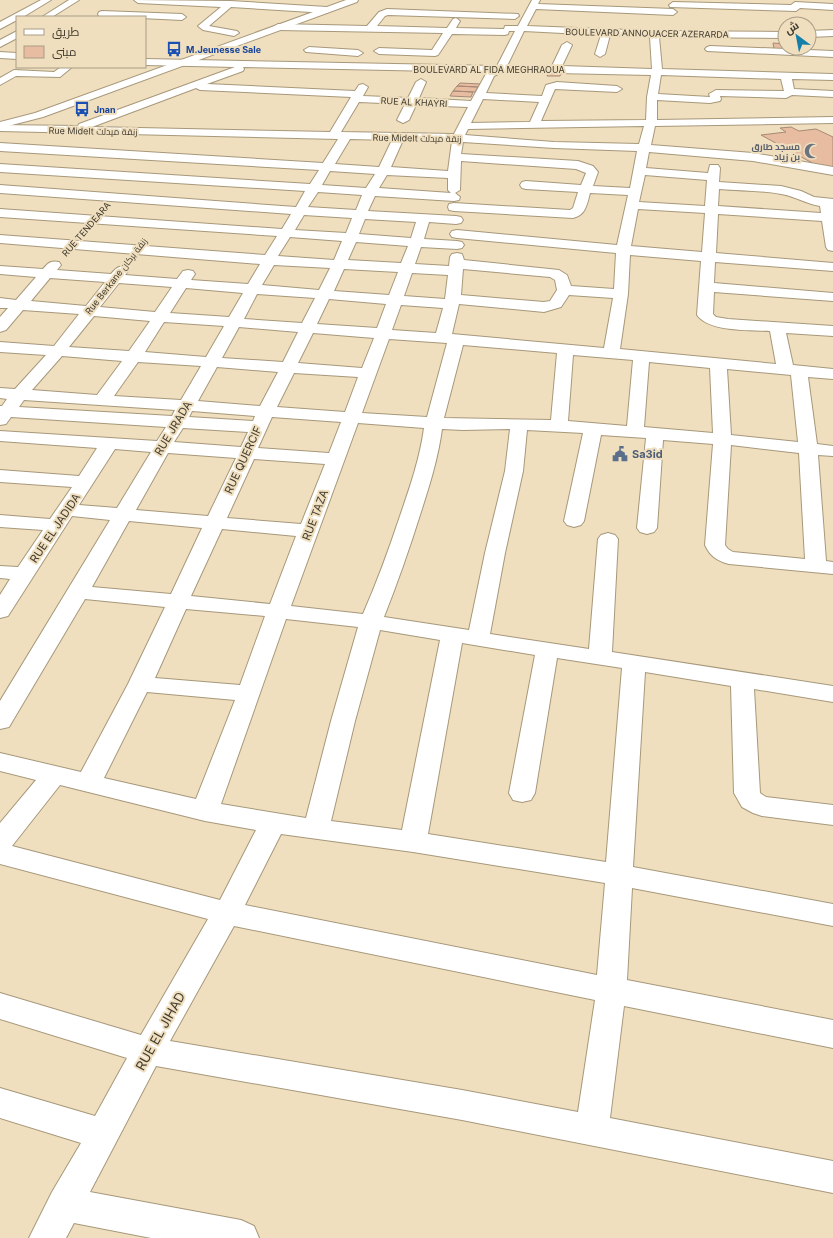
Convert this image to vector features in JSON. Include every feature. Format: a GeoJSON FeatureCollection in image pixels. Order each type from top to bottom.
{"type":"FeatureCollection","features":[{"type":"Feature","properties":{"kind":"street"},"geometry":{"type":"LineString","coordinates":[[17,16],[47,0]]}},
{"type":"Feature","properties":{"kind":"street"},"geometry":{"type":"LineString","coordinates":[[48,16],[75,0]]}},
{"type":"Feature","properties":{"kind":"street"},"geometry":{"type":"LineString","coordinates":[[138,0],[230,4],[248,2],[306,8],[354,0]]}},
{"type":"Feature","properties":{"kind":"street"},"geometry":{"type":"LineString","coordinates":[[316,829],[343,721],[371,622],[391,573],[410,518],[430,451],[450,338],[452,301],[457,268],[454,175],[458,138],[492,68],[517,43],[521,29],[535,3],[583,4],[672,16],[795,7],[833,7]]}},
{"type":"Feature","properties":{"kind":"street"},"geometry":{"type":"LineString","coordinates":[[211,41],[237,31],[206,28],[203,26],[230,4]]}},
{"type":"Feature","properties":{"kind":"street"},"geometry":{"type":"LineString","coordinates":[[309,50],[383,43],[435,53],[467,4]]}},
{"type":"Feature","properties":{"kind":"street"},"geometry":{"type":"LineString","coordinates":[[583,4],[578,17],[593,18]]}},
{"type":"Feature","properties":{"kind":"street"},"geometry":{"type":"LineString","coordinates":[[277,22],[327,5]]}},
{"type":"Feature","properties":{"kind":"street"},"geometry":{"type":"LineString","coordinates":[[99,15],[112,7]]}},
{"type":"Feature","properties":{"kind":"street"},"geometry":{"type":"LineString","coordinates":[[0,127],[39,115],[180,64],[306,8]]}},
{"type":"Feature","properties":{"kind":"street"},"geometry":{"type":"LineString","coordinates":[[370,30],[382,14],[387,12],[461,14],[516,13],[505,34]]}},
{"type":"Feature","properties":{"kind":"street"},"geometry":{"type":"LineString","coordinates":[[99,15],[182,17]]}},
{"type":"Feature","properties":{"kind":"street"},"geometry":{"type":"LineString","coordinates":[[150,24],[161,16]]}},
{"type":"Feature","properties":{"kind":"street","name":"BOULEVARD ANNOUACER AZERARDA"},"geometry":{"type":"LineString","coordinates":[[383,43],[449,31],[505,34],[521,29],[573,28],[606,33],[654,34],[672,16],[757,32],[777,34]]}},
{"type":"Feature","properties":{"kind":"street"},"geometry":{"type":"LineString","coordinates":[[2,24],[16,17]]}},
{"type":"Feature","properties":{"kind":"street"},"geometry":{"type":"LineString","coordinates":[[277,22],[370,30],[383,43]]}},
{"type":"Feature","properties":{"kind":"street"},"geometry":{"type":"LineString","coordinates":[[623,22],[623,33]]}},
{"type":"Feature","properties":{"kind":"street"},"geometry":{"type":"LineString","coordinates":[[717,74],[708,55],[755,59],[762,57],[757,32]]}},
{"type":"Feature","properties":{"kind":"street"},"geometry":{"type":"LineString","coordinates":[[598,49],[606,33]]}},
{"type":"Feature","properties":{"kind":"street"},"geometry":{"type":"LineString","coordinates":[[817,33],[833,34]]}},
{"type":"Feature","properties":{"kind":"street"},"geometry":{"type":"LineString","coordinates":[[611,354],[621,294],[623,250],[644,148],[651,122],[652,97],[660,48],[654,34]]}},
{"type":"Feature","properties":{"kind":"street"},"geometry":{"type":"LineString","coordinates":[[0,44],[16,35]]}},
{"type":"Feature","properties":{"kind":"street","name":"RUE JRADA"},"geometry":{"type":"LineString","coordinates":[[0,721],[78,592],[186,407],[269,260],[326,168],[357,97],[373,67],[383,43]]}},
{"type":"Feature","properties":{"kind":"street"},"geometry":{"type":"LineString","coordinates":[[556,69],[567,45]]}},
{"type":"Feature","properties":{"kind":"street"},"geometry":{"type":"LineString","coordinates":[[761,51],[777,52]]}},
{"type":"Feature","properties":{"kind":"street"},"geometry":{"type":"LineString","coordinates":[[817,53],[833,54]]}},
{"type":"Feature","properties":{"kind":"street"},"geometry":{"type":"LineString","coordinates":[[147,63],[176,54]]}},
{"type":"Feature","properties":{"kind":"street"},"geometry":{"type":"LineString","coordinates":[[0,56],[16,56]]}},
{"type":"Feature","properties":{"kind":"street"},"geometry":{"type":"LineString","coordinates":[[812,56],[829,77]]}},
{"type":"Feature","properties":{"kind":"street","name":"BOULEVARD AL FIDA MEGHRAOUA"},"geometry":{"type":"LineString","coordinates":[[147,63],[556,69],[829,77]]}},
{"type":"Feature","properties":{"kind":"street"},"geometry":{"type":"LineString","coordinates":[[0,189],[70,131],[251,65]]}},
{"type":"Feature","properties":{"kind":"street"},"geometry":{"type":"LineString","coordinates":[[248,89],[269,65]]}},
{"type":"Feature","properties":{"kind":"street"},"geometry":{"type":"LineString","coordinates":[[314,77],[324,66]]}},
{"type":"Feature","properties":{"kind":"street"},"geometry":{"type":"LineString","coordinates":[[0,82],[14,73],[56,75],[66,68]]}},
{"type":"Feature","properties":{"kind":"street"},"geometry":{"type":"LineString","coordinates":[[591,87],[598,70]]}},
{"type":"Feature","properties":{"kind":"street"},"geometry":{"type":"LineString","coordinates":[[786,76],[789,92]]}},
{"type":"Feature","properties":{"kind":"street"},"geometry":{"type":"LineString","coordinates":[[803,76],[808,93]]}},
{"type":"Feature","properties":{"kind":"street","name":"RUE QUERCIF"},"geometry":{"type":"LineString","coordinates":[[88,784],[140,684],[262,419],[339,265],[359,215],[383,170],[421,82]]}},
{"type":"Feature","properties":{"kind":"street"},"geometry":{"type":"LineString","coordinates":[[534,124],[550,87],[557,85],[617,89]]}},
{"type":"Feature","properties":{"kind":"street","name":"RUE AL KHAYRI"},"geometry":{"type":"LineString","coordinates":[[191,87],[248,89],[412,102],[546,99]]}},
{"type":"Feature","properties":{"kind":"street"},"geometry":{"type":"LineString","coordinates":[[652,97],[710,100],[716,98],[714,94],[716,93],[783,95],[788,94],[789,92],[833,94]]}},
{"type":"Feature","properties":{"kind":"street"},"geometry":{"type":"LineString","coordinates":[[0,116],[16,110]]}},
{"type":"Feature","properties":{"kind":"street"},"geometry":{"type":"LineString","coordinates":[[464,126],[833,120]]}},
{"type":"Feature","properties":{"kind":"street","name":"Rue Midelt زنقة ميدلت"},"geometry":{"type":"LineString","coordinates":[[0,127],[70,131],[174,133],[223,147],[287,135],[340,136],[401,129],[458,138],[554,145],[644,148],[754,157],[833,171]]}},
{"type":"Feature","properties":{"kind":"street"},"geometry":{"type":"LineString","coordinates":[[3,243],[28,224],[80,173],[125,132]]}},
{"type":"Feature","properties":{"kind":"street","name":"RUE TENDEARA"},"geometry":{"type":"LineString","coordinates":[[0,327],[93,220],[174,133]]}},
{"type":"Feature","properties":{"kind":"street"},"geometry":{"type":"LineString","coordinates":[[101,401],[134,356],[201,254],[220,230],[233,207],[287,135]]}},
{"type":"Feature","properties":{"kind":"street"},"geometry":{"type":"LineString","coordinates":[[547,164],[554,145]]}},
{"type":"Feature","properties":{"kind":"street"},"geometry":{"type":"LineString","coordinates":[[0,147],[152,156],[223,147],[264,164],[454,175]]}},
{"type":"Feature","properties":{"kind":"street","name":"Rue Berkane زنقة بركان"},"geometry":{"type":"LineString","coordinates":[[2,414],[58,351],[156,224],[223,147]]}},
{"type":"Feature","properties":{"kind":"street"},"geometry":{"type":"LineString","coordinates":[[0,168],[370,192],[573,214],[579,210],[592,172],[589,169],[578,165],[455,157]]}},
{"type":"Feature","properties":{"kind":"street"},"geometry":{"type":"LineString","coordinates":[[639,172],[714,177],[781,190],[797,194],[806,199],[829,203],[828,217],[833,247]]}},
{"type":"Feature","properties":{"kind":"street"},"geometry":{"type":"LineString","coordinates":[[714,177],[705,315],[711,320],[728,324],[833,332]]}},
{"type":"Feature","properties":{"kind":"street"},"geometry":{"type":"LineString","coordinates":[[526,185],[585,189],[711,210],[828,217]]}},
{"type":"Feature","properties":{"kind":"street"},"geometry":{"type":"LineString","coordinates":[[0,189],[175,203],[424,219],[456,233],[623,250],[833,267]]}},
{"type":"Feature","properties":{"kind":"street"},"geometry":{"type":"LineString","coordinates":[[0,214],[28,224],[93,220],[415,243],[456,233]]}},
{"type":"Feature","properties":{"kind":"street","name":"RUE TAZA"},"geometry":{"type":"LineString","coordinates":[[205,811],[249,694],[278,611],[383,334],[424,219]]}},
{"type":"Feature","properties":{"kind":"street"},"geometry":{"type":"LineString","coordinates":[[0,270],[324,295],[544,307],[556,304],[564,290],[562,278],[554,273],[457,268],[407,269],[72,245],[3,243]]}},
{"type":"Feature","properties":{"kind":"street"},"geometry":{"type":"LineString","coordinates":[[707,287],[833,297]]}},
{"type":"Feature","properties":{"kind":"street"},"geometry":{"type":"LineString","coordinates":[[564,290],[621,294]]}},
{"type":"Feature","properties":{"kind":"street"},"geometry":{"type":"LineString","coordinates":[[0,303],[160,317],[450,338],[833,374]]}},
{"type":"Feature","properties":{"kind":"street"},"geometry":{"type":"LineString","coordinates":[[718,364],[722,439],[715,546],[717,550],[723,556],[729,558],[825,567],[808,448],[792,371],[777,328]]}},
{"type":"Feature","properties":{"kind":"street"},"geometry":{"type":"LineString","coordinates":[[0,347],[368,373]]}},
{"type":"Feature","properties":{"kind":"street"},"geometry":{"type":"LineString","coordinates":[[559,426],[565,350]]}},
{"type":"Feature","properties":{"kind":"street"},"geometry":{"type":"LineString","coordinates":[[635,432],[641,357]]}},
{"type":"Feature","properties":{"kind":"street"},"geometry":{"type":"LineString","coordinates":[[0,393],[186,407],[262,419]]}},
{"type":"Feature","properties":{"kind":"street"},"geometry":{"type":"LineString","coordinates":[[2,414],[176,423],[352,417],[479,425],[519,424],[722,439],[833,450]]}},
{"type":"Feature","properties":{"kind":"street"},"geometry":{"type":"LineString","coordinates":[[478,639],[495,553],[514,471],[519,424]]}},
{"type":"Feature","properties":{"kind":"street"},"geometry":{"type":"LineString","coordinates":[[574,521],[593,429]]}},
{"type":"Feature","properties":{"kind":"street"},"geometry":{"type":"LineString","coordinates":[[647,528],[655,434]]}},
{"type":"Feature","properties":{"kind":"street"},"geometry":{"type":"LineString","coordinates":[[0,436],[336,459]]}},
{"type":"Feature","properties":{"kind":"street","name":"RUE EL JADIDA"},"geometry":{"type":"LineString","coordinates":[[0,611],[109,444]]}},
{"type":"Feature","properties":{"kind":"street"},"geometry":{"type":"LineString","coordinates":[[0,476],[85,482]]}},
{"type":"Feature","properties":{"kind":"street"},"geometry":{"type":"LineString","coordinates":[[0,521],[123,514],[309,531]]}},
{"type":"Feature","properties":{"kind":"street"},"geometry":{"type":"LineString","coordinates":[[600,657],[608,539]]}},
{"type":"Feature","properties":{"kind":"street"},"geometry":{"type":"LineString","coordinates":[[0,572],[24,574]]}},
{"type":"Feature","properties":{"kind":"street"},"geometry":{"type":"LineString","coordinates":[[78,592],[278,611],[371,622],[452,636],[600,657],[833,694]]}},
{"type":"Feature","properties":{"kind":"street"},"geometry":{"type":"LineString","coordinates":[[413,842],[452,636]]}},
{"type":"Feature","properties":{"kind":"street"},"geometry":{"type":"LineString","coordinates":[[522,793],[547,650]]}},
{"type":"Feature","properties":{"kind":"street"},"geometry":{"type":"LineString","coordinates":[[592,1130],[611,990],[634,663]]}},
{"type":"Feature","properties":{"kind":"street"},"geometry":{"type":"LineString","coordinates":[[742,680],[748,798],[762,806],[833,815]]}},
{"type":"Feature","properties":{"kind":"street"},"geometry":{"type":"LineString","coordinates":[[140,684],[249,694]]}},
{"type":"Feature","properties":{"kind":"street"},"geometry":{"type":"LineString","coordinates":[[0,762],[53,776],[205,811],[273,823],[413,842],[618,875],[833,915]]}},
{"type":"Feature","properties":{"kind":"street"},"geometry":{"type":"LineString","coordinates":[[0,844],[1,840],[53,776]]}},
{"type":"Feature","properties":{"kind":"street","name":"RUE EL JIHAD"},"geometry":{"type":"LineString","coordinates":[[47,1238],[64,1204],[148,1052],[227,913],[273,823]]}},
{"type":"Feature","properties":{"kind":"street"},"geometry":{"type":"LineString","coordinates":[[0,850],[5,855],[227,913],[833,1034]]}},
{"type":"Feature","properties":{"kind":"street"},"geometry":{"type":"LineString","coordinates":[[0,1006],[148,1052],[454,1103],[833,1177]]}},
{"type":"Feature","properties":{"kind":"street"},"geometry":{"type":"LineString","coordinates":[[0,1103],[103,1134]]}},
{"type":"Feature","properties":{"kind":"street"},"geometry":{"type":"LineString","coordinates":[[64,1204],[241,1238]]}},
{"type":"Feature","properties":{"kind":"building"},"geometry":{"type":"Polygon","coordinates":[[[773,43],[777,43],[777,49],[774,49],[773,43]]]}},
{"type":"Feature","properties":{"kind":"building"},"geometry":{"type":"Polygon","coordinates":[[[549,70],[562,71],[560,76],[547,76],[549,70]]]}},
{"type":"Feature","properties":{"kind":"building"},"geometry":{"type":"Polygon","coordinates":[[[460,83],[481,84],[478,87],[457,86],[460,83]]]}},
{"type":"Feature","properties":{"kind":"building"},"geometry":{"type":"Polygon","coordinates":[[[457,86],[478,87],[475,92],[453,91],[457,86]]]}},
{"type":"Feature","properties":{"kind":"building"},"geometry":{"type":"Polygon","coordinates":[[[453,91],[473,92],[471,97],[450,96],[453,91]]]}},
{"type":"Feature","properties":{"kind":"building","name":"مسجد طارق بن زياد"},"geometry":{"type":"Polygon","coordinates":[[[791,127],[799,131],[816,129],[833,137],[833,169],[816,165],[761,135],[786,132],[780,128],[791,127]]]}},
{"type":"Feature","properties":{"kind":"place","name":"M.Jeunesse Sale"},"geometry":{"type":"Point","coordinates":[174,49]}},
{"type":"Feature","properties":{"kind":"place","name":"Jnan"},"geometry":{"type":"Point","coordinates":[82,109]}},
{"type":"Feature","properties":{"kind":"place","name":"مسجد طارق بن زياد"},"geometry":{"type":"Point","coordinates":[812,151]}},
{"type":"Feature","properties":{"kind":"place","name":"Sa3id"},"geometry":{"type":"Point","coordinates":[620,454]}}]}
